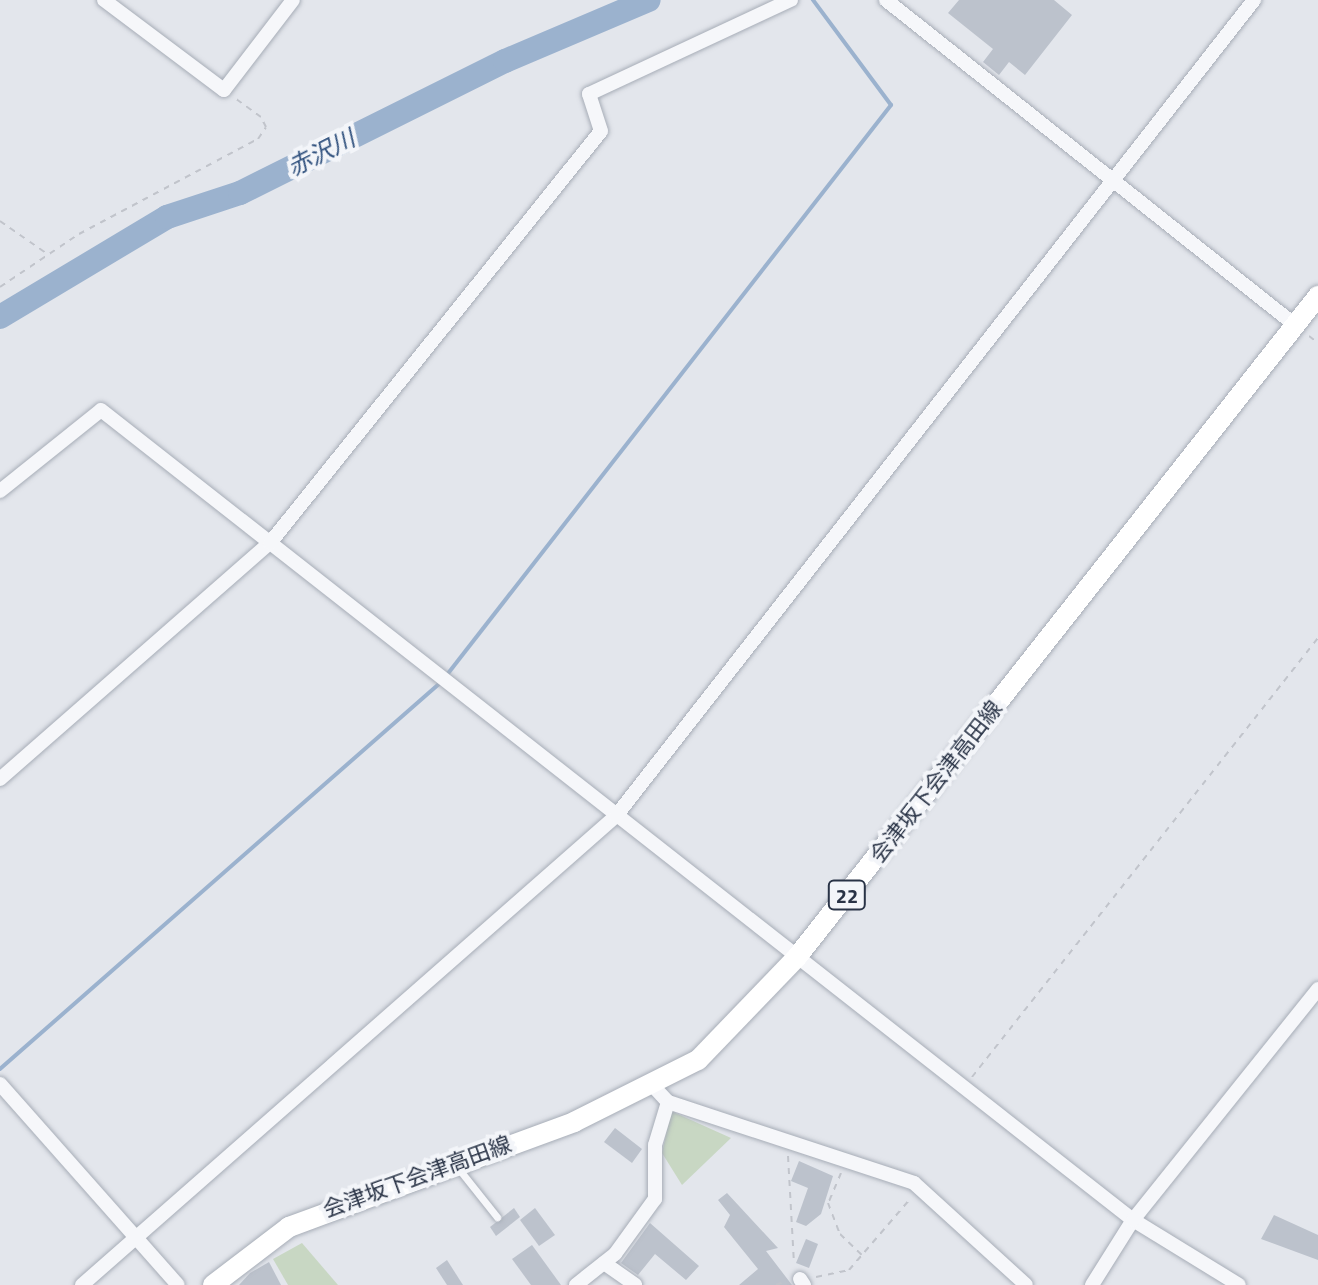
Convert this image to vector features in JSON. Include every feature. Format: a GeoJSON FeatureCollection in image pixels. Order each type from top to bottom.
{"type":"FeatureCollection","features":[{"type":"Feature","properties":{"kind":"main road","name":"会津坂下会津高田線"},"geometry":{"type":"LineString","coordinates":[[213,1285],[289,1227],[454,1163],[661,1094],[797,957],[1318,296]]}},
{"type":"Feature","properties":{"kind":"street"},"geometry":{"type":"LineString","coordinates":[[104,0],[224,90],[293,0]]}},
{"type":"Feature","properties":{"kind":"street"},"geometry":{"type":"LineString","coordinates":[[0,779],[270,543],[601,131],[589,94],[791,0]]}},
{"type":"Feature","properties":{"kind":"street"},"geometry":{"type":"LineString","coordinates":[[886,0],[1295,325]]}},
{"type":"Feature","properties":{"kind":"street"},"geometry":{"type":"LineString","coordinates":[[82,1285],[616,816],[1116,184],[1254,0]]}},
{"type":"Feature","properties":{"kind":"street"},"geometry":{"type":"LineString","coordinates":[[0,491],[96,409],[965,1085],[1133,1220],[1239,1285]]}},
{"type":"Feature","properties":{"kind":"street"},"geometry":{"type":"LineString","coordinates":[[1092,1285],[1133,1220],[1318,989]]}},
{"type":"Feature","properties":{"kind":"street"},"geometry":{"type":"LineString","coordinates":[[0,1084],[178,1285]]}},
{"type":"Feature","properties":{"kind":"street"},"geometry":{"type":"LineString","coordinates":[[576,1285],[604,1263],[655,1199],[655,1145],[661,1094],[920,1188],[1026,1285]]}},
{"type":"Feature","properties":{"kind":"street"},"geometry":{"type":"LineString","coordinates":[[604,1263],[635,1285]]}},
{"type":"Feature","properties":{"kind":"lane"},"geometry":{"type":"LineString","coordinates":[[454,1163],[497,1217]]}},
{"type":"Feature","properties":{"kind":"path"},"geometry":{"type":"LineString","coordinates":[[0,287],[47,254],[258,139],[266,127],[261,117],[224,90]]}},
{"type":"Feature","properties":{"kind":"path"},"geometry":{"type":"LineString","coordinates":[[0,221],[47,254]]}},
{"type":"Feature","properties":{"kind":"path"},"geometry":{"type":"LineString","coordinates":[[965,1085],[1318,638]]}},
{"type":"Feature","properties":{"kind":"path"},"geometry":{"type":"LineString","coordinates":[[776,1285],[795,1279],[785,1178],[791,1143]]}},
{"type":"Feature","properties":{"kind":"path"},"geometry":{"type":"LineString","coordinates":[[847,1161],[828,1203],[840,1234],[862,1255]]}},
{"type":"Feature","properties":{"kind":"path"},"geometry":{"type":"LineString","coordinates":[[802,1282],[846,1272],[920,1188]]}},
{"type":"Feature","properties":{"kind":"green space"},"geometry":{"type":"Polygon","coordinates":[[[671,1111],[731,1138],[682,1185],[662,1153],[671,1111]]]}},
{"type":"Feature","properties":{"kind":"green space"},"geometry":{"type":"Polygon","coordinates":[[[302,1243],[338,1285],[288,1285],[273,1259],[302,1243]]]}},
{"type":"Feature","properties":{"kind":"building"},"geometry":{"type":"Polygon","coordinates":[[[959,0],[1054,0],[1072,15],[1025,75],[1009,62],[999,75],[983,62],[993,49],[948,13],[959,0]]]}},
{"type":"Feature","properties":{"kind":"building"},"geometry":{"type":"Polygon","coordinates":[[[615,1128],[642,1149],[632,1163],[604,1142],[615,1128]]]}},
{"type":"Feature","properties":{"kind":"building"},"geometry":{"type":"Polygon","coordinates":[[[799,1161],[833,1176],[821,1214],[806,1226],[796,1222],[808,1188],[791,1181],[799,1161]]]}},
{"type":"Feature","properties":{"kind":"building"},"geometry":{"type":"Polygon","coordinates":[[[727,1193],[778,1248],[766,1251],[792,1285],[739,1285],[758,1269],[724,1227],[730,1215],[718,1200],[727,1193]]]}},
{"type":"Feature","properties":{"kind":"building"},"geometry":{"type":"Polygon","coordinates":[[[514,1208],[520,1217],[496,1236],[490,1227],[514,1208]]]}},
{"type":"Feature","properties":{"kind":"building"},"geometry":{"type":"Polygon","coordinates":[[[535,1208],[555,1235],[539,1246],[520,1220],[535,1208]]]}},
{"type":"Feature","properties":{"kind":"building"},"geometry":{"type":"Polygon","coordinates":[[[1274,1215],[1318,1235],[1318,1260],[1261,1239],[1274,1215]]]}},
{"type":"Feature","properties":{"kind":"building"},"geometry":{"type":"Polygon","coordinates":[[[650,1223],[699,1266],[686,1280],[655,1254],[638,1275],[621,1263],[650,1223]]]}},
{"type":"Feature","properties":{"kind":"building"},"geometry":{"type":"Polygon","coordinates":[[[806,1239],[818,1244],[809,1268],[796,1263],[806,1239]]]}},
{"type":"Feature","properties":{"kind":"building"},"geometry":{"type":"Polygon","coordinates":[[[532,1245],[561,1285],[531,1285],[512,1259],[532,1245]]]}},
{"type":"Feature","properties":{"kind":"building"},"geometry":{"type":"Polygon","coordinates":[[[447,1260],[463,1285],[447,1285],[436,1268],[447,1260]]]}},
{"type":"Feature","properties":{"kind":"building"},"geometry":{"type":"Polygon","coordinates":[[[269,1262],[281,1285],[239,1285],[250,1273],[269,1262]]]}},
{"type":"Feature","properties":{"kind":"waterway","name":"赤沢川"},"geometry":{"type":"LineString","coordinates":[[0,317],[167,217],[240,193],[505,61],[649,0]]}},
{"type":"Feature","properties":{"kind":"waterway"},"geometry":{"type":"LineString","coordinates":[[446,676],[891,105],[813,0]]}},
{"type":"Feature","properties":{"kind":"waterway"},"geometry":{"type":"LineString","coordinates":[[0,1069],[440,683]]}}]}
